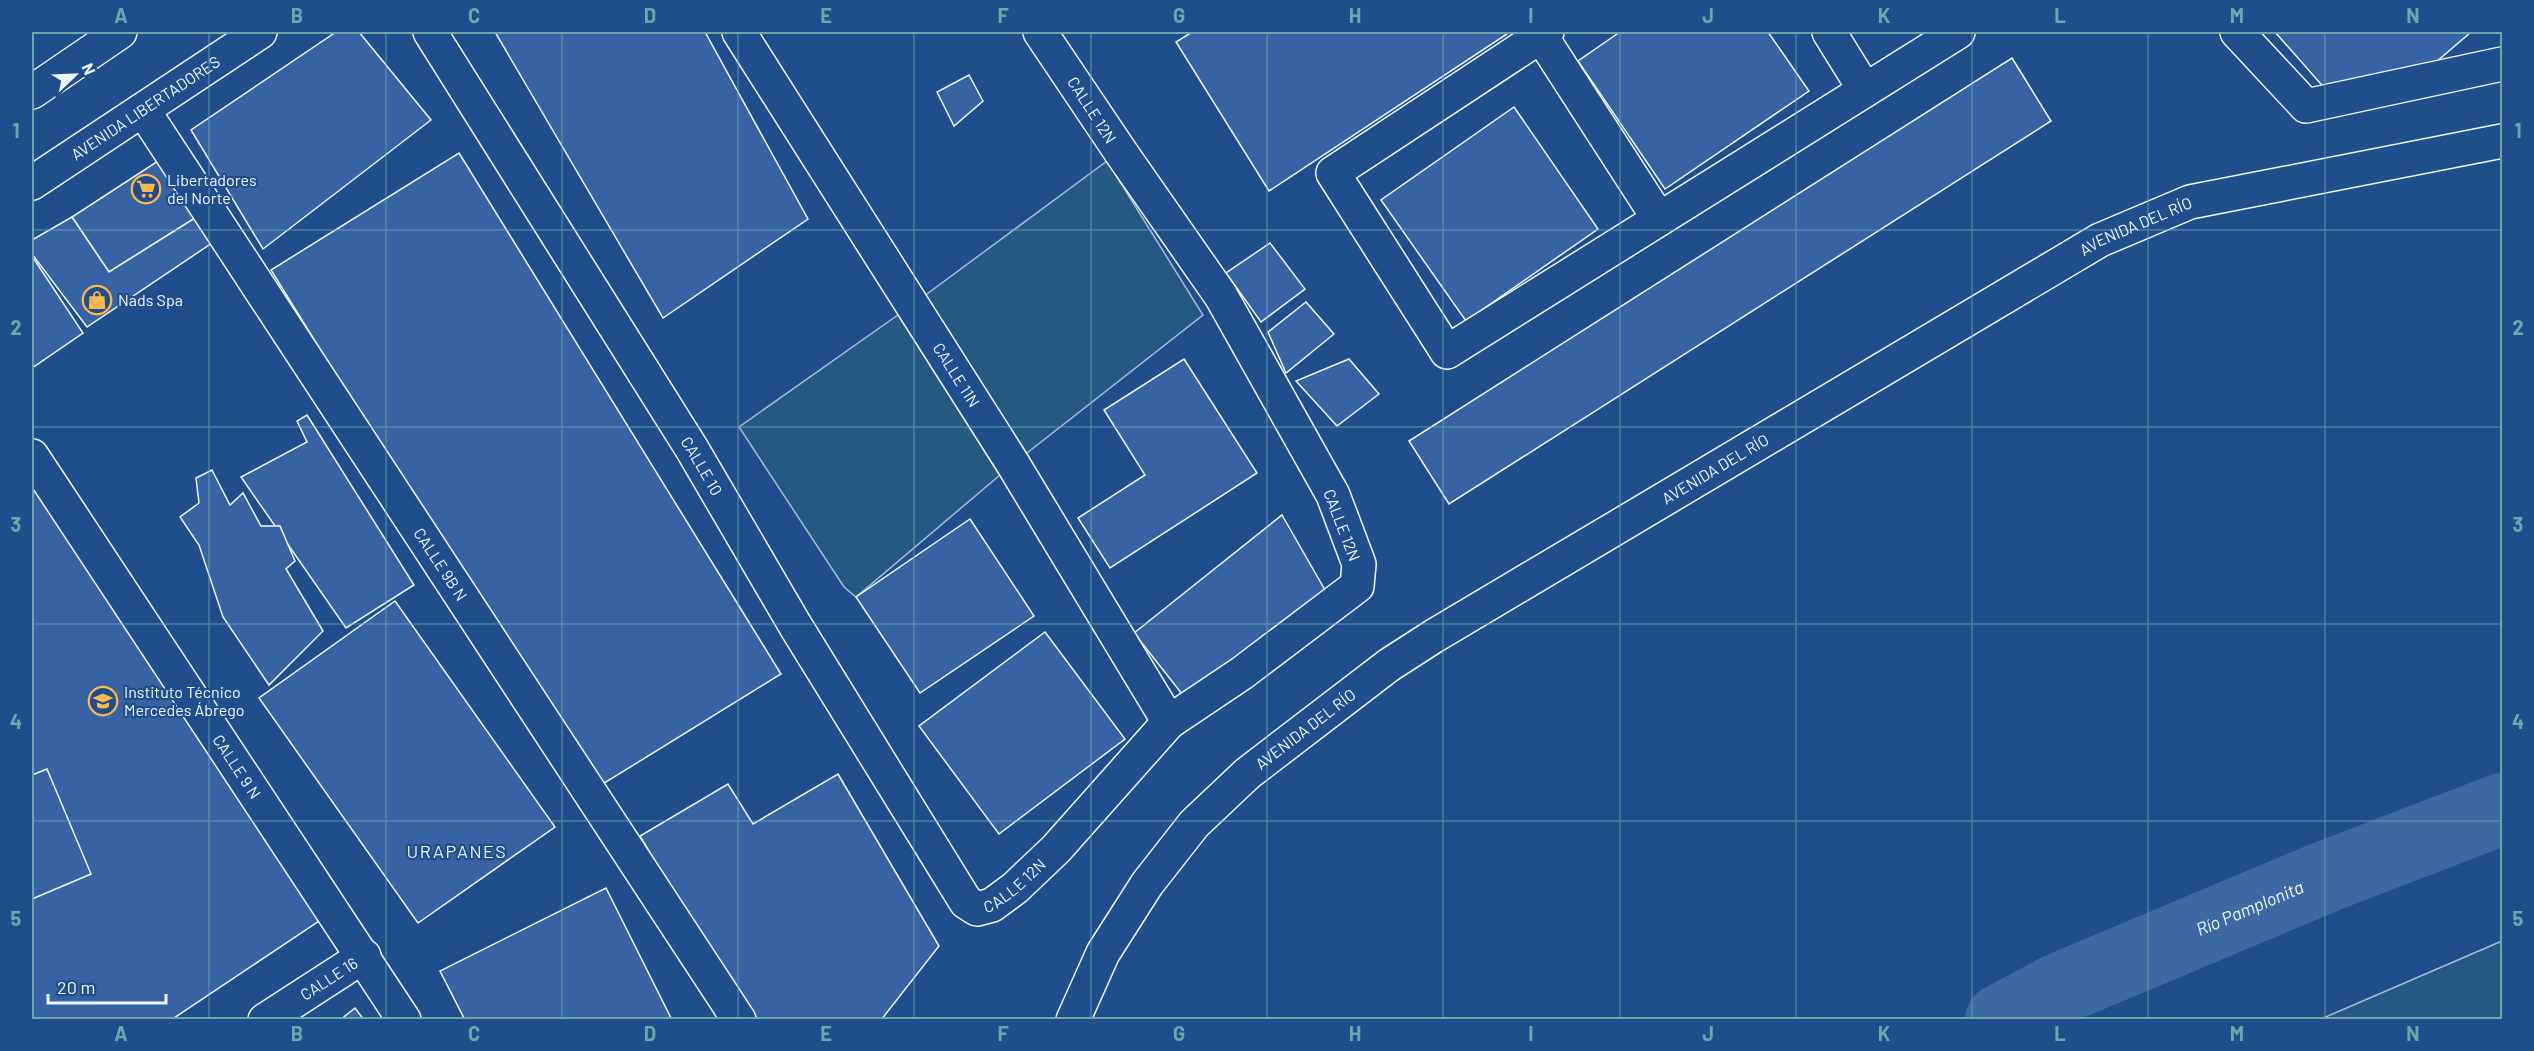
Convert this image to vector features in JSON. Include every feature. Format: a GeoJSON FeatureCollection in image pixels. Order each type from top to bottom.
{"type":"FeatureCollection","features":[{"type":"Feature","properties":{"kind":"street"},"geometry":{"type":"LineString","coordinates":[[32,92],[120,32]]}},
{"type":"Feature","properties":{"kind":"street","name":"AVENIDA LIBERTADORES"},"geometry":{"type":"LineString","coordinates":[[32,183],[260,32]]}},
{"type":"Feature","properties":{"kind":"street","name":"CALLE 10"},"geometry":{"type":"LineString","coordinates":[[430,32],[692,449],[795,625],[966,902]]}},
{"type":"Feature","properties":{"kind":"street","name":"CALLE 11N"},"geometry":{"type":"LineString","coordinates":[[739,32],[1013,464],[1169,722]]}},
{"type":"Feature","properties":{"kind":"street","name":"CALLE 12N"},"geometry":{"type":"LineString","coordinates":[[966,902],[977,909],[992,905],[1015,888],[1056,849],[1169,722],[1242,673],[1357,586],[1359,564],[1333,495],[1221,296],[1040,32]]}},
{"type":"Feature","properties":{"kind":"street"},"geometry":{"type":"LineString","coordinates":[[1829,32],[1865,90]]}},
{"type":"Feature","properties":{"kind":"street"},"geometry":{"type":"LineString","coordinates":[[1659,219],[1544,34],[1333,173],[1447,352],[1958,32]]}},
{"type":"Feature","properties":{"kind":"street"},"geometry":{"type":"LineString","coordinates":[[2237,32],[2306,106],[2502,64]]}},
{"type":"Feature","properties":{"kind":"street","name":"CALLE 9B N"},"geometry":{"type":"LineString","coordinates":[[143,110],[739,1020]]}},
{"type":"Feature","properties":{"kind":"street","name":"AVENIDA DEL RÍO"},"geometry":{"type":"LineString","coordinates":[[1073,1020],[1103,953],[1147,884],[1194,824],[1248,773],[1389,665],[1434,636],[2100,240],[2190,202],[2502,141]]}},
{"type":"Feature","properties":{"kind":"street","name":"CALLE 9 N"},"geometry":{"type":"LineString","coordinates":[[32,456],[364,956],[404,1020]]}},
{"type":"Feature","properties":{"kind":"street","name":"CALLE 16"},"geometry":{"type":"LineString","coordinates":[[265,1020],[364,956]]}},
{"type":"Feature","properties":{"kind":"shaded area"},"geometry":{"type":"Polygon","coordinates":[[[1107,161],[1203,315],[1013,464],[856,597],[844,587],[739,427],[912,305],[1107,161]]]}},
{"type":"Feature","properties":{"kind":"shaded area"},"geometry":{"type":"Polygon","coordinates":[[[2502,941],[2502,1019],[2321,1019],[2502,941]]]}},
{"type":"Feature","properties":{"kind":"building"},"geometry":{"type":"Polygon","coordinates":[[[336,32],[359,32],[431,120],[263,249],[191,130],[336,32]]]}},
{"type":"Feature","properties":{"kind":"building"},"geometry":{"type":"Polygon","coordinates":[[[495,32],[705,32],[808,219],[663,318],[495,32]]]}},
{"type":"Feature","properties":{"kind":"building"},"geometry":{"type":"Polygon","coordinates":[[[1192,32],[1510,32],[1269,191],[1176,42],[1192,32]]]}},
{"type":"Feature","properties":{"kind":"building"},"geometry":{"type":"Polygon","coordinates":[[[1620,32],[1768,32],[1809,91],[1665,189],[1578,61],[1620,32]]]}},
{"type":"Feature","properties":{"kind":"building"},"geometry":{"type":"Polygon","coordinates":[[[2275,32],[2471,32],[2429,68],[2327,91],[2275,32]]]}},
{"type":"Feature","properties":{"kind":"building"},"geometry":{"type":"Polygon","coordinates":[[[2012,58],[2051,121],[1449,504],[1409,441],[2012,58]]]}},
{"type":"Feature","properties":{"kind":"building"},"geometry":{"type":"Polygon","coordinates":[[[969,75],[983,101],[954,126],[937,92],[969,75]]]}},
{"type":"Feature","properties":{"kind":"building"},"geometry":{"type":"Polygon","coordinates":[[[1514,107],[1598,229],[1466,321],[1381,200],[1514,107]]]}},
{"type":"Feature","properties":{"kind":"building"},"geometry":{"type":"Polygon","coordinates":[[[459,153],[781,674],[593,790],[271,270],[459,153]]]}},
{"type":"Feature","properties":{"kind":"building","name":"Libertadores del Norte"},"geometry":{"type":"Polygon","coordinates":[[[158,161],[195,218],[109,272],[72,217],[158,161]]]}},
{"type":"Feature","properties":{"kind":"building","name":"Nads Spa"},"geometry":{"type":"Polygon","coordinates":[[[72,217],[109,272],[195,218],[212,243],[87,327],[32,254],[32,240],[72,217]]]}},
{"type":"Feature","properties":{"kind":"building"},"geometry":{"type":"Polygon","coordinates":[[[1270,243],[1305,289],[1261,322],[1226,273],[1270,243]]]}},
{"type":"Feature","properties":{"kind":"building"},"geometry":{"type":"Polygon","coordinates":[[[32,256],[83,333],[32,368],[32,256]]]}},
{"type":"Feature","properties":{"kind":"building"},"geometry":{"type":"Polygon","coordinates":[[[1306,302],[1334,334],[1286,373],[1268,332],[1306,302]]]}},
{"type":"Feature","properties":{"kind":"building"},"geometry":{"type":"Polygon","coordinates":[[[1184,359],[1257,473],[1110,568],[1078,518],[1145,475],[1104,410],[1184,359]]]}},
{"type":"Feature","properties":{"kind":"building"},"geometry":{"type":"Polygon","coordinates":[[[1349,359],[1379,394],[1337,426],[1296,381],[1349,359]]]}},
{"type":"Feature","properties":{"kind":"building"},"geometry":{"type":"Polygon","coordinates":[[[307,415],[414,585],[346,628],[241,477],[307,442],[297,421],[307,415]]]}},
{"type":"Feature","properties":{"kind":"building"},"geometry":{"type":"Polygon","coordinates":[[[212,470],[230,505],[243,493],[261,526],[280,526],[295,561],[286,569],[323,631],[269,685],[223,617],[199,545],[180,517],[199,503],[196,478],[212,470]]]}},
{"type":"Feature","properties":{"kind":"building","name":"Instituto Técnico Mercedes Ábrego"},"geometry":{"type":"Polygon","coordinates":[[[32,482],[319,921],[171,1020],[32,1020],[32,482]]]}},
{"type":"Feature","properties":{"kind":"building"},"geometry":{"type":"Polygon","coordinates":[[[1282,515],[1329,597],[1186,699],[1134,633],[1282,515]]]}},
{"type":"Feature","properties":{"kind":"building"},"geometry":{"type":"Polygon","coordinates":[[[970,519],[1034,616],[920,693],[856,597],[970,519]]]}},
{"type":"Feature","properties":{"kind":"building"},"geometry":{"type":"Polygon","coordinates":[[[395,601],[555,827],[418,923],[259,698],[395,601]]]}},
{"type":"Feature","properties":{"kind":"building"},"geometry":{"type":"Polygon","coordinates":[[[1045,632],[1125,739],[999,834],[919,726],[1045,632]]]}},
{"type":"Feature","properties":{"kind":"building"},"geometry":{"type":"Polygon","coordinates":[[[47,769],[91,874],[32,899],[32,775],[47,769]]]}},
{"type":"Feature","properties":{"kind":"building"},"geometry":{"type":"Polygon","coordinates":[[[838,774],[939,946],[881,1020],[748,1020],[640,836],[728,784],[753,824],[838,774]]]}},
{"type":"Feature","properties":{"kind":"building"},"geometry":{"type":"Polygon","coordinates":[[[606,888],[672,1020],[465,1020],[440,971],[606,888]]]}},
{"type":"Feature","properties":{"kind":"building"},"geometry":{"type":"Polygon","coordinates":[[[355,1008],[364,1020],[340,1020],[355,1008]]]}},
{"type":"Feature","properties":{"kind":"waterway","name":"Río Pamplonita"},"geometry":{"type":"LineString","coordinates":[[2001,1020],[2059,989],[2325,877],[2502,809]]}},
{"type":"Feature","properties":{"kind":"place","name":"Libertadores del Norte"},"geometry":{"type":"Point","coordinates":[146,189]}},
{"type":"Feature","properties":{"kind":"place","name":"Nads Spa"},"geometry":{"type":"Point","coordinates":[97,300]}},
{"type":"Feature","properties":{"kind":"place","name":"Instituto Técnico Mercedes Ábrego"},"geometry":{"type":"Point","coordinates":[103,701]}},
{"type":"Feature","properties":{"kind":"district","name":"URAPANES"},"geometry":{"type":"Point","coordinates":[457,852]}}]}
